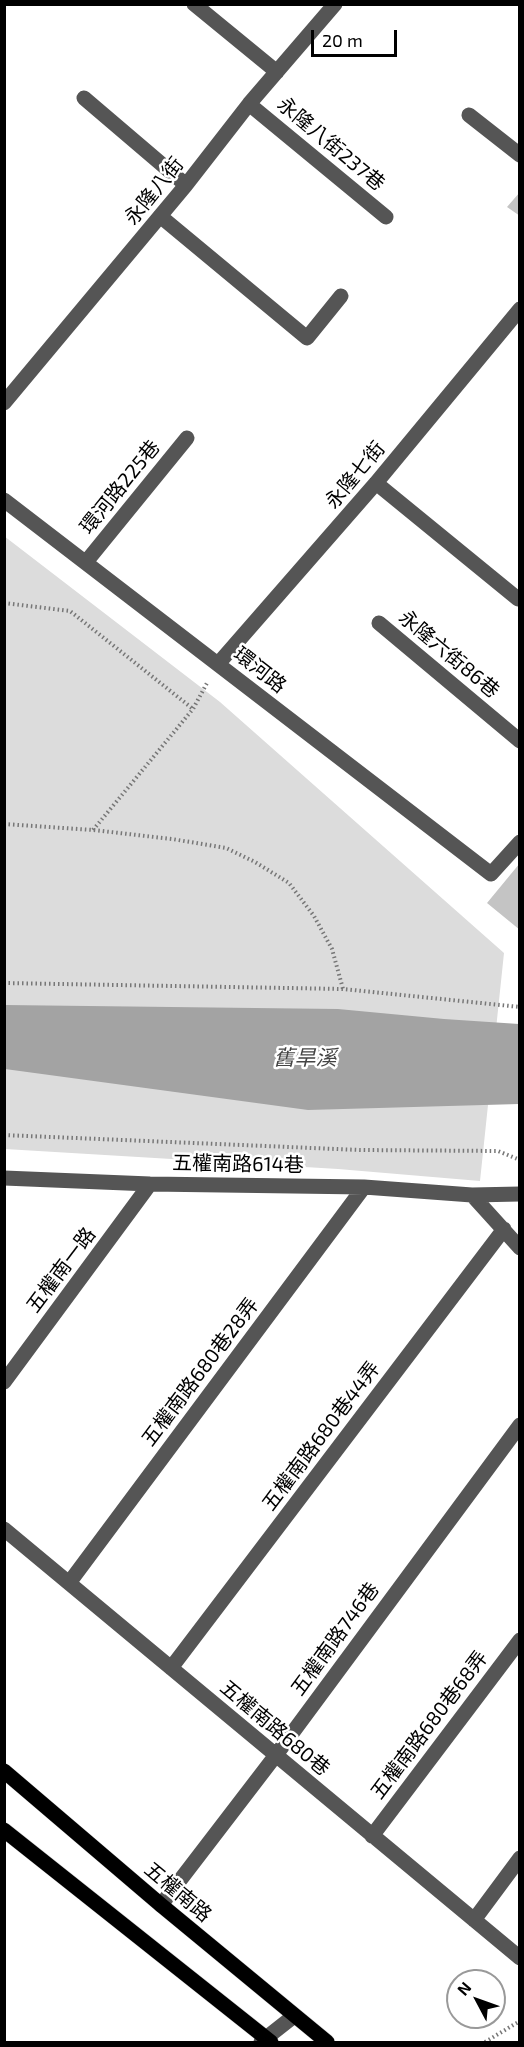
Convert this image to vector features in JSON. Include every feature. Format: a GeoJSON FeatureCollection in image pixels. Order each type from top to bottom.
{"type":"FeatureCollection","features":[{"type":"Feature","properties":{"kind":"main road","name":"五權南路"},"geometry":{"type":"LineString","coordinates":[[4,1771],[327,2043]]}},
{"type":"Feature","properties":{"kind":"main road"},"geometry":{"type":"LineString","coordinates":[[4,1830],[266,2041]]}},
{"type":"Feature","properties":{"kind":"street"},"geometry":{"type":"LineString","coordinates":[[194,4],[277,72]]}},
{"type":"Feature","properties":{"kind":"street","name":"永隆八街"},"geometry":{"type":"LineString","coordinates":[[4,403],[334,4]]}},
{"type":"Feature","properties":{"kind":"street"},"geometry":{"type":"LineString","coordinates":[[84,98],[186,185]]}},
{"type":"Feature","properties":{"kind":"street","name":"永隆八街237巷"},"geometry":{"type":"LineString","coordinates":[[249,104],[386,217]]}},
{"type":"Feature","properties":{"kind":"street"},"geometry":{"type":"LineString","coordinates":[[469,115],[519,155]]}},
{"type":"Feature","properties":{"kind":"street"},"geometry":{"type":"LineString","coordinates":[[160,216],[307,338],[341,296]]}},
{"type":"Feature","properties":{"kind":"street","name":"永隆七街"},"geometry":{"type":"LineString","coordinates":[[218,664],[376,483],[519,309]]}},
{"type":"Feature","properties":{"kind":"street","name":"環河路225巷"},"geometry":{"type":"LineString","coordinates":[[86,562],[187,438]]}},
{"type":"Feature","properties":{"kind":"street"},"geometry":{"type":"LineString","coordinates":[[376,483],[518,599]]}},
{"type":"Feature","properties":{"kind":"street","name":"環河路"},"geometry":{"type":"LineString","coordinates":[[4,500],[491,874],[519,842]]}},
{"type":"Feature","properties":{"kind":"street","name":"永隆六街86巷"},"geometry":{"type":"LineString","coordinates":[[379,623],[519,741]]}},
{"type":"Feature","properties":{"kind":"street","name":"五權南路614巷"},"geometry":{"type":"LineString","coordinates":[[4,1178],[150,1184],[364,1187],[472,1195],[519,1194]]}},
{"type":"Feature","properties":{"kind":"street","name":"五權南一路"},"geometry":{"type":"LineString","coordinates":[[4,1382],[150,1184]]}},
{"type":"Feature","properties":{"kind":"street","name":"五權南路680巷28弄"},"geometry":{"type":"LineString","coordinates":[[69,1583],[364,1187]]}},
{"type":"Feature","properties":{"kind":"street"},"geometry":{"type":"LineString","coordinates":[[472,1195],[519,1248]]}},
{"type":"Feature","properties":{"kind":"street","name":"五權南路680巷44弄"},"geometry":{"type":"LineString","coordinates":[[171,1668],[504,1229]]}},
{"type":"Feature","properties":{"kind":"street","name":"五權南路746巷"},"geometry":{"type":"LineString","coordinates":[[161,1905],[276,1755],[519,1425]]}},
{"type":"Feature","properties":{"kind":"street","name":"五權南路680巷"},"geometry":{"type":"LineString","coordinates":[[4,1529],[519,1958]]}},
{"type":"Feature","properties":{"kind":"street","name":"五權南路680巷68弄"},"geometry":{"type":"LineString","coordinates":[[372,1836],[519,1640]]}},
{"type":"Feature","properties":{"kind":"street"},"geometry":{"type":"LineString","coordinates":[[474,1920],[519,1858]]}},
{"type":"Feature","properties":{"kind":"street"},"geometry":{"type":"LineString","coordinates":[[266,2041],[294,2016]]}},
{"type":"Feature","properties":{"kind":"path"},"geometry":{"type":"LineString","coordinates":[[4,603],[70,611],[193,709]]}},
{"type":"Feature","properties":{"kind":"path"},"geometry":{"type":"LineString","coordinates":[[93,830],[193,709],[218,664]]}},
{"type":"Feature","properties":{"kind":"path"},"geometry":{"type":"LineString","coordinates":[[4,824],[93,830],[172,839],[226,848],[255,862],[289,883],[314,916],[332,949],[343,988]]}},
{"type":"Feature","properties":{"kind":"path"},"geometry":{"type":"LineString","coordinates":[[4,983],[343,988],[519,1007]]}},
{"type":"Feature","properties":{"kind":"path"},"geometry":{"type":"LineString","coordinates":[[4,1135],[360,1150],[498,1151],[519,1160]]}},
{"type":"Feature","properties":{"kind":"path"},"geometry":{"type":"LineString","coordinates":[[485,2043],[519,2021]]}},
{"type":"Feature","properties":{"kind":"shaded area"},"geometry":{"type":"Polygon","coordinates":[[[4,536],[220,702],[504,953],[480,1181],[338,1169],[5,1149],[4,536]]]}},
{"type":"Feature","properties":{"kind":"water","name":"舊旱溪"},"geometry":{"type":"Polygon","coordinates":[[[5,1005],[338,1009],[519,1024],[519,1104],[308,1110],[5,1069],[5,1005]]]}},
{"type":"Feature","properties":{"kind":"building"},"geometry":{"type":"Polygon","coordinates":[[[520,192],[520,216],[507,207],[520,192]]]}},
{"type":"Feature","properties":{"kind":"building"},"geometry":{"type":"Polygon","coordinates":[[[520,863],[520,930],[487,903],[520,863]]]}}]}
